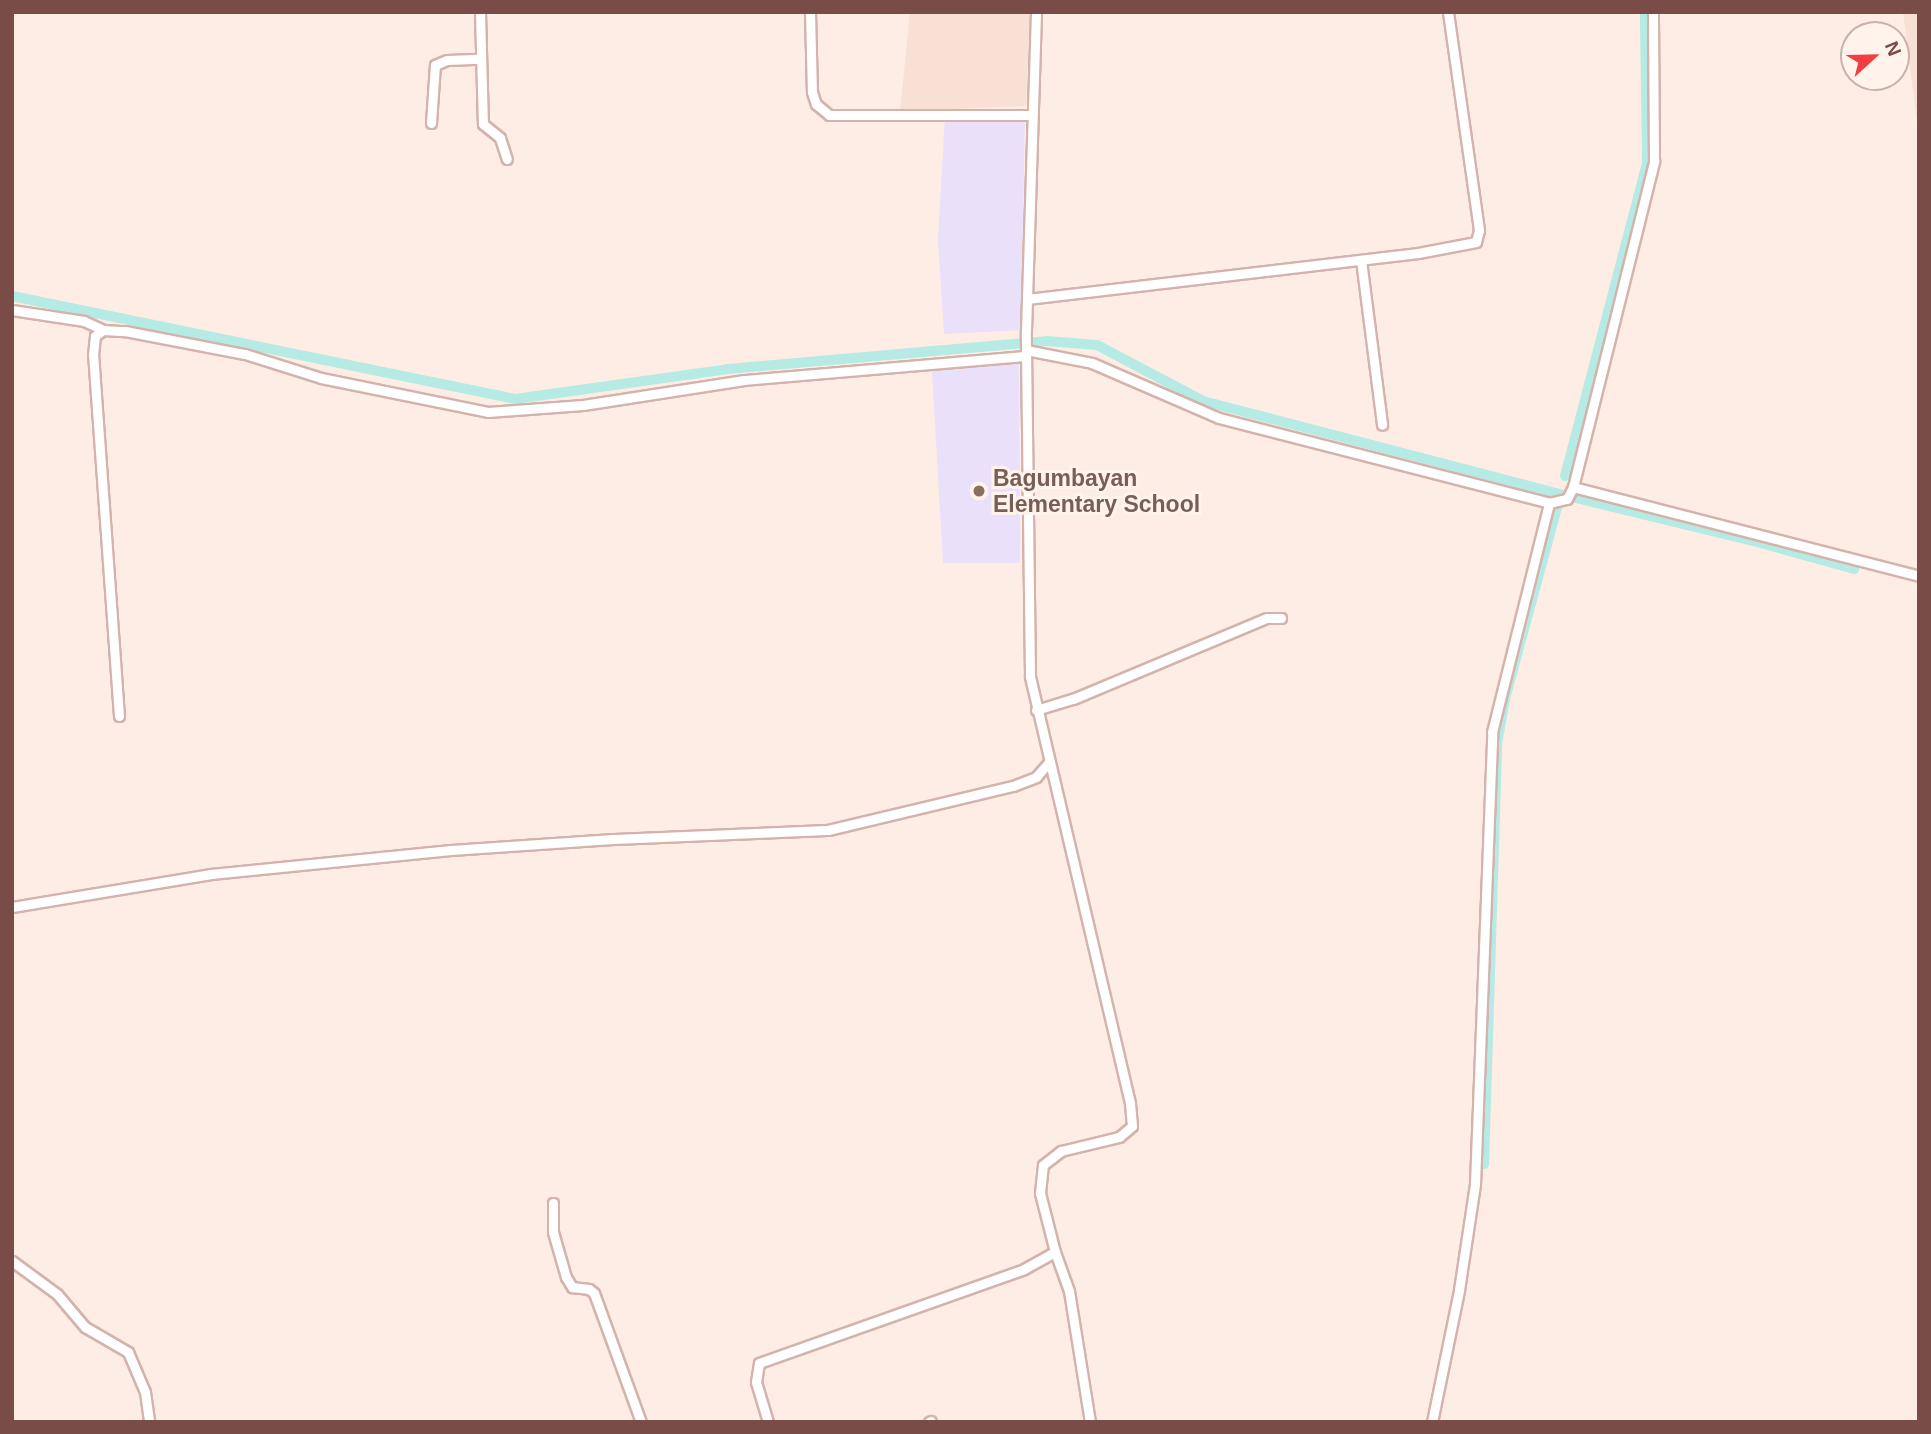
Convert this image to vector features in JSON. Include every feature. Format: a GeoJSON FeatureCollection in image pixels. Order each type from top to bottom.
{"type":"FeatureCollection","features":[{"type":"Feature","properties":{"kind":"street"},"geometry":{"type":"LineString","coordinates":[[480,12],[483,124],[500,138],[507,159]]}},
{"type":"Feature","properties":{"kind":"street"},"geometry":{"type":"LineString","coordinates":[[810,12],[812,92],[816,104],[829,115],[1031,115]]}},
{"type":"Feature","properties":{"kind":"street"},"geometry":{"type":"LineString","coordinates":[[1036,12],[1026,331],[1027,612],[1030,676],[1133,1118],[1132,1126],[1119,1137],[1060,1151],[1043,1165],[1040,1194],[1055,1252],[1069,1291],[1090,1422]]}},
{"type":"Feature","properties":{"kind":"street"},"geometry":{"type":"LineString","coordinates":[[1027,299],[1469,245],[1479,238],[1448,12]]}},
{"type":"Feature","properties":{"kind":"street"},"geometry":{"type":"LineString","coordinates":[[119,716],[93,355],[95,336],[103,330],[125,331],[245,355],[321,378],[488,412],[583,405],[744,380],[1026,351],[1092,363],[1219,418],[1549,503],[1567,499],[1573,487],[1654,161],[1653,12]]}},
{"type":"Feature","properties":{"kind":"street"},"geometry":{"type":"LineString","coordinates":[[431,123],[435,65],[447,60],[480,59]]}},
{"type":"Feature","properties":{"kind":"street"},"geometry":{"type":"LineString","coordinates":[[1361,260],[1382,425]]}},
{"type":"Feature","properties":{"kind":"street"},"geometry":{"type":"LineString","coordinates":[[12,310],[84,321],[100,326],[103,330]]}},
{"type":"Feature","properties":{"kind":"street"},"geometry":{"type":"LineString","coordinates":[[1573,487],[1919,576]]}},
{"type":"Feature","properties":{"kind":"street"},"geometry":{"type":"LineString","coordinates":[[1432,1422],[1460,1290],[1475,1184],[1492,732],[1549,503]]}},
{"type":"Feature","properties":{"kind":"street"},"geometry":{"type":"LineString","coordinates":[[1036,710],[1073,699],[1267,618],[1281,618]]}},
{"type":"Feature","properties":{"kind":"street"},"geometry":{"type":"LineString","coordinates":[[12,907],[211,874],[451,850],[613,839],[828,830],[1013,786],[1036,777],[1049,762]]}},
{"type":"Feature","properties":{"kind":"street"},"geometry":{"type":"LineString","coordinates":[[1036,777],[1053,781]]}},
{"type":"Feature","properties":{"kind":"street"},"geometry":{"type":"LineString","coordinates":[[553,1203],[553,1232],[566,1277],[572,1287],[589,1289],[594,1293],[641,1422]]}},
{"type":"Feature","properties":{"kind":"street"},"geometry":{"type":"LineString","coordinates":[[768,1422],[756,1382],[756,1367],[763,1360],[1024,1269],[1055,1252]]}},
{"type":"Feature","properties":{"kind":"street"},"geometry":{"type":"LineString","coordinates":[[12,1261],[57,1294],[85,1327],[128,1352],[145,1392],[149,1422]]}},
{"type":"Feature","properties":{"kind":"shaded area"},"geometry":{"type":"Polygon","coordinates":[[[910,12],[1030,12],[1026,106],[900,111],[910,12]]]}},
{"type":"Feature","properties":{"kind":"shaded area"},"geometry":{"type":"Polygon","coordinates":[[[1903,12],[1919,12],[1919,138],[1910,67],[1910,21],[1904,21],[1903,12]]]}},
{"type":"Feature","properties":{"kind":"shaded area"},"geometry":{"type":"Polygon","coordinates":[[[945,116],[1025,116],[1021,330],[944,334],[938,239],[945,116]]]}},
{"type":"Feature","properties":{"kind":"shaded area","name":"Bagumbayan Elementary School"},"geometry":{"type":"Polygon","coordinates":[[[1019,360],[1020,563],[943,563],[932,371],[1019,360]]]}},
{"type":"Feature","properties":{"kind":"waterway"},"geometry":{"type":"LineString","coordinates":[[1565,476],[1647,163],[1645,12]]}},
{"type":"Feature","properties":{"kind":"waterway"},"geometry":{"type":"LineString","coordinates":[[12,296],[515,399],[728,369],[1047,341],[1097,345],[1203,401],[1565,495]]}},
{"type":"Feature","properties":{"kind":"waterway"},"geometry":{"type":"LineString","coordinates":[[1576,498],[1754,541],[1854,569]]}},
{"type":"Feature","properties":{"kind":"waterway"},"geometry":{"type":"LineString","coordinates":[[1484,1164],[1497,744],[1505,699],[1557,507]]}},
{"type":"Feature","properties":{"kind":"place","name":"Bagumbayan Elementary School"},"geometry":{"type":"Point","coordinates":[979,491]}}]}
